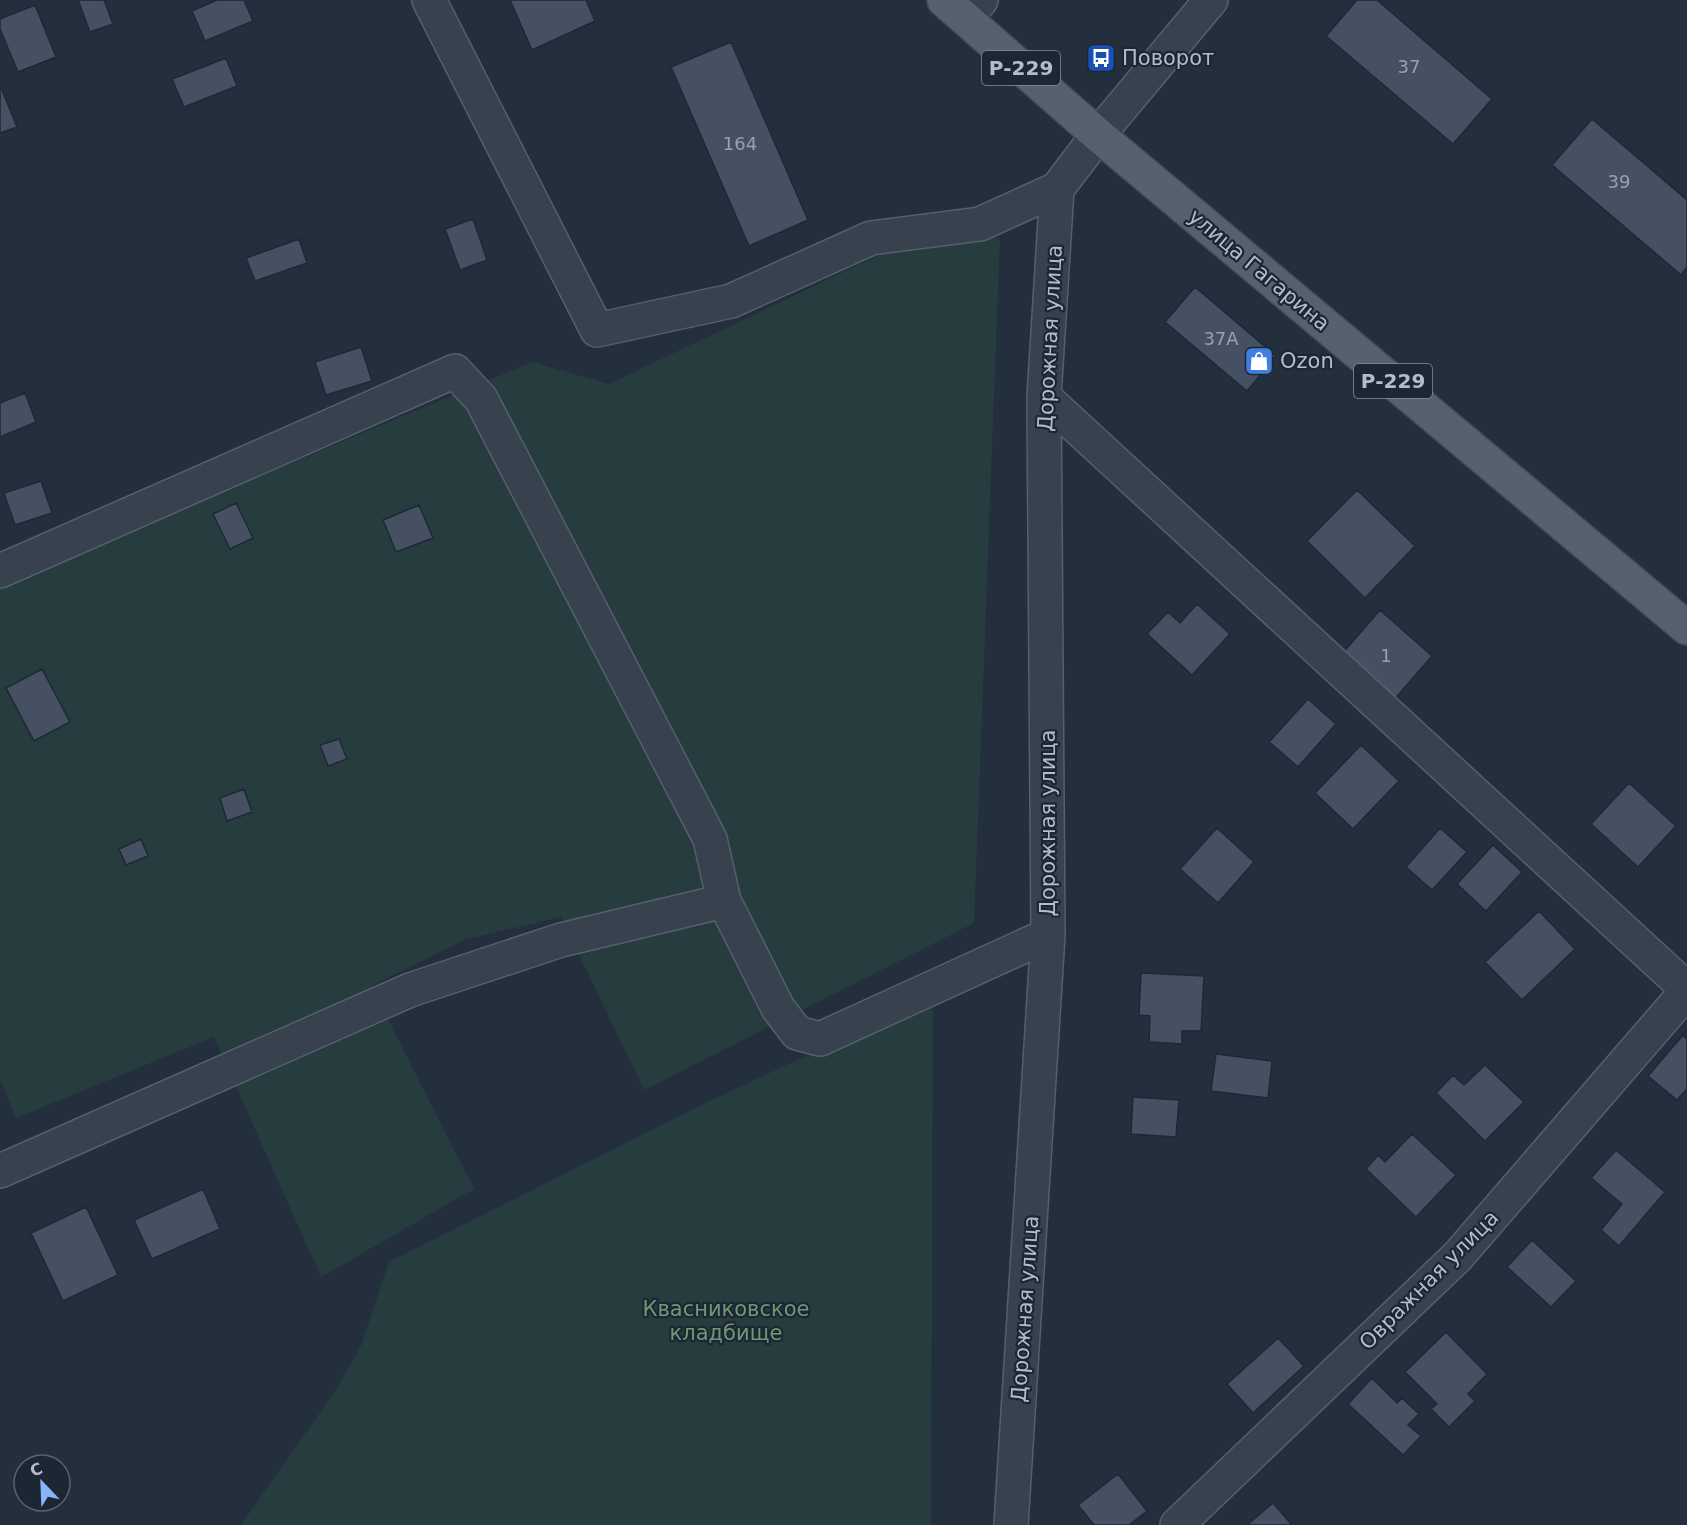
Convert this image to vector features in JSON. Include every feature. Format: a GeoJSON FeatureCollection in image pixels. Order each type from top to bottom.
{"type":"FeatureCollection","features":[{"type":"Feature","properties":{"kind":"main road","name":"улица Гагарина"},"geometry":{"type":"LineString","coordinates":[[963,6],[1098,135],[1687,628]]}},
{"type":"Feature","properties":{"kind":"street"},"geometry":{"type":"LineString","coordinates":[[429,0],[597,330],[731,301],[871,238],[980,224],[1057,189],[1098,135],[1211,0]]}},
{"type":"Feature","properties":{"kind":"street","name":"Дорожная улица"},"geometry":{"type":"LineString","coordinates":[[1011,1525],[1048,935],[1044,397],[1057,189]]}},
{"type":"Feature","properties":{"kind":"street"},"geometry":{"type":"LineString","coordinates":[[0,571],[455,371],[481,399],[710,839],[724,901],[778,1008],[797,1033],[820,1038],[1048,935]]}},
{"type":"Feature","properties":{"kind":"street"},"geometry":{"type":"LineString","coordinates":[[1044,397],[1687,990]]}},
{"type":"Feature","properties":{"kind":"street"},"geometry":{"type":"LineString","coordinates":[[0,1171],[410,990],[561,940],[724,901]]}},
{"type":"Feature","properties":{"kind":"street","name":"Овражная улица"},"geometry":{"type":"LineString","coordinates":[[1177,1525],[1458,1256],[1687,990]]}},
{"type":"Feature","properties":{"kind":"green space"},"geometry":{"type":"Polygon","coordinates":[[[1000,237],[974,923],[644,1090],[561,917],[464,940],[371,986],[474,1189],[321,1277],[214,1037],[16,1118],[0,1079],[0,585],[532,362],[609,384],[890,250],[1000,237]]]}},
{"type":"Feature","properties":{"kind":"green space","name":"Квасниковское кладбище"},"geometry":{"type":"Polygon","coordinates":[[[933,996],[931,1525],[241,1525],[333,1394],[361,1346],[389,1262],[712,1100],[933,996]]]}},
{"type":"Feature","properties":{"kind":"building"},"geometry":{"type":"Polygon","coordinates":[[[78,0],[104,0],[113,24],[90,32],[78,0]]]}},
{"type":"Feature","properties":{"kind":"building"},"geometry":{"type":"Polygon","coordinates":[[[217,0],[244,0],[253,21],[205,41],[192,11],[217,0]]]}},
{"type":"Feature","properties":{"kind":"building"},"geometry":{"type":"Polygon","coordinates":[[[510,0],[586,0],[595,21],[532,50],[510,0]]]}},
{"type":"Feature","properties":{"kind":"building"},"geometry":{"type":"Polygon","coordinates":[[[1357,0],[1377,0],[1492,99],[1453,144],[1326,36],[1357,0]]]}},
{"type":"Feature","properties":{"kind":"building"},"geometry":{"type":"Polygon","coordinates":[[[35,5],[56,57],[18,72],[0,29],[0,19],[35,5]]]}},
{"type":"Feature","properties":{"kind":"building"},"geometry":{"type":"Polygon","coordinates":[[[731,42],[808,220],[749,246],[671,67],[731,42]]]}},
{"type":"Feature","properties":{"kind":"building"},"geometry":{"type":"Polygon","coordinates":[[[226,58],[237,86],[184,107],[172,79],[226,58]]]}},
{"type":"Feature","properties":{"kind":"building"},"geometry":{"type":"Polygon","coordinates":[[[0,85],[17,127],[0,133],[0,85]]]}},
{"type":"Feature","properties":{"kind":"building"},"geometry":{"type":"Polygon","coordinates":[[[1592,119],[1687,200],[1687,267],[1681,275],[1552,165],[1592,119]]]}},
{"type":"Feature","properties":{"kind":"building"},"geometry":{"type":"Polygon","coordinates":[[[473,219],[487,260],[460,270],[445,229],[473,219]]]}},
{"type":"Feature","properties":{"kind":"building"},"geometry":{"type":"Polygon","coordinates":[[[299,239],[307,263],[255,281],[246,258],[299,239]]]}},
{"type":"Feature","properties":{"kind":"building"},"geometry":{"type":"Polygon","coordinates":[[[1195,287],[1276,356],[1247,391],[1165,322],[1195,287]]]}},
{"type":"Feature","properties":{"kind":"building"},"geometry":{"type":"Polygon","coordinates":[[[361,347],[372,381],[326,395],[315,362],[361,347]]]}},
{"type":"Feature","properties":{"kind":"building"},"geometry":{"type":"Polygon","coordinates":[[[25,393],[36,422],[0,437],[0,403],[25,393]]]}},
{"type":"Feature","properties":{"kind":"building"},"geometry":{"type":"Polygon","coordinates":[[[41,481],[52,513],[15,525],[4,493],[41,481]]]}},
{"type":"Feature","properties":{"kind":"building"},"geometry":{"type":"Polygon","coordinates":[[[1357,490],[1415,546],[1365,598],[1307,541],[1357,490]]]}},
{"type":"Feature","properties":{"kind":"building"},"geometry":{"type":"Polygon","coordinates":[[[236,503],[253,538],[230,549],[213,514],[236,503]]]}},
{"type":"Feature","properties":{"kind":"building"},"geometry":{"type":"Polygon","coordinates":[[[419,505],[433,538],[396,552],[383,520],[419,505]]]}},
{"type":"Feature","properties":{"kind":"building"},"geometry":{"type":"Polygon","coordinates":[[[1197,604],[1230,634],[1192,675],[1147,634],[1168,612],[1180,623],[1197,604]]]}},
{"type":"Feature","properties":{"kind":"building"},"geometry":{"type":"Polygon","coordinates":[[[1380,610],[1432,656],[1393,701],[1341,655],[1380,610]]]}},
{"type":"Feature","properties":{"kind":"building"},"geometry":{"type":"Polygon","coordinates":[[[42,669],[70,722],[34,741],[6,688],[42,669]]]}},
{"type":"Feature","properties":{"kind":"building"},"geometry":{"type":"Polygon","coordinates":[[[1308,699],[1336,724],[1298,767],[1269,742],[1308,699]]]}},
{"type":"Feature","properties":{"kind":"building"},"geometry":{"type":"Polygon","coordinates":[[[339,739],[347,759],[328,766],[320,745],[339,739]]]}},
{"type":"Feature","properties":{"kind":"building"},"geometry":{"type":"Polygon","coordinates":[[[1361,745],[1399,781],[1353,829],[1315,793],[1361,745]]]}},
{"type":"Feature","properties":{"kind":"building"},"geometry":{"type":"Polygon","coordinates":[[[1629,783],[1676,826],[1638,867],[1591,824],[1629,783]]]}},
{"type":"Feature","properties":{"kind":"building"},"geometry":{"type":"Polygon","coordinates":[[[244,789],[252,812],[227,821],[220,798],[244,789]]]}},
{"type":"Feature","properties":{"kind":"building"},"geometry":{"type":"Polygon","coordinates":[[[1217,828],[1254,862],[1218,903],[1180,869],[1217,828]]]}},
{"type":"Feature","properties":{"kind":"building"},"geometry":{"type":"Polygon","coordinates":[[[1440,828],[1467,852],[1432,890],[1406,867],[1440,828]]]}},
{"type":"Feature","properties":{"kind":"building"},"geometry":{"type":"Polygon","coordinates":[[[141,839],[148,856],[126,865],[119,849],[141,839]]]}},
{"type":"Feature","properties":{"kind":"building"},"geometry":{"type":"Polygon","coordinates":[[[1493,845],[1522,872],[1486,911],[1457,884],[1493,845]]]}},
{"type":"Feature","properties":{"kind":"building"},"geometry":{"type":"Polygon","coordinates":[[[1539,911],[1575,949],[1522,1000],[1485,962],[1539,911]]]}},
{"type":"Feature","properties":{"kind":"building"},"geometry":{"type":"Polygon","coordinates":[[[1141,973],[1204,976],[1201,1031],[1182,1031],[1182,1044],[1149,1042],[1150,1016],[1139,1015],[1141,973]]]}},
{"type":"Feature","properties":{"kind":"building"},"geometry":{"type":"Polygon","coordinates":[[[1683,1035],[1687,1039],[1687,1089],[1677,1100],[1648,1076],[1683,1035]]]}},
{"type":"Feature","properties":{"kind":"building"},"geometry":{"type":"Polygon","coordinates":[[[1216,1054],[1272,1061],[1268,1098],[1211,1091],[1216,1054]]]}},
{"type":"Feature","properties":{"kind":"building"},"geometry":{"type":"Polygon","coordinates":[[[1485,1065],[1524,1102],[1485,1141],[1436,1093],[1453,1075],[1464,1085],[1485,1065]]]}},
{"type":"Feature","properties":{"kind":"building"},"geometry":{"type":"Polygon","coordinates":[[[1133,1097],[1179,1100],[1176,1137],[1131,1134],[1133,1097]]]}},
{"type":"Feature","properties":{"kind":"building"},"geometry":{"type":"Polygon","coordinates":[[[1412,1134],[1456,1175],[1416,1217],[1366,1169],[1378,1155],[1385,1162],[1412,1134]]]}},
{"type":"Feature","properties":{"kind":"building"},"geometry":{"type":"Polygon","coordinates":[[[1616,1150],[1665,1192],[1619,1246],[1601,1230],[1622,1204],[1591,1178],[1616,1150]]]}},
{"type":"Feature","properties":{"kind":"building"},"geometry":{"type":"Polygon","coordinates":[[[203,1189],[220,1229],[152,1259],[134,1220],[203,1189]]]}},
{"type":"Feature","properties":{"kind":"building"},"geometry":{"type":"Polygon","coordinates":[[[86,1207],[118,1275],[63,1301],[31,1233],[86,1207]]]}},
{"type":"Feature","properties":{"kind":"building"},"geometry":{"type":"Polygon","coordinates":[[[1532,1240],[1576,1281],[1551,1307],[1507,1267],[1532,1240]]]}},
{"type":"Feature","properties":{"kind":"building"},"geometry":{"type":"Polygon","coordinates":[[[1446,1332],[1487,1374],[1468,1394],[1475,1401],[1449,1427],[1431,1409],[1437,1404],[1405,1372],[1446,1332]]]}},
{"type":"Feature","properties":{"kind":"building"},"geometry":{"type":"Polygon","coordinates":[[[1278,1338],[1304,1366],[1253,1413],[1227,1384],[1278,1338]]]}},
{"type":"Feature","properties":{"kind":"building"},"geometry":{"type":"Polygon","coordinates":[[[1372,1378],[1397,1403],[1402,1398],[1419,1414],[1408,1425],[1421,1436],[1403,1455],[1348,1404],[1372,1378]]]}},
{"type":"Feature","properties":{"kind":"building"},"geometry":{"type":"Polygon","coordinates":[[[1118,1474],[1147,1511],[1129,1525],[1094,1525],[1078,1505],[1118,1474]]]}},
{"type":"Feature","properties":{"kind":"building"},"geometry":{"type":"Polygon","coordinates":[[[1273,1503],[1292,1525],[1247,1525],[1273,1503]]]}},
{"type":"Feature","properties":{"kind":"place","name":"Поворот"},"geometry":{"type":"Point","coordinates":[1101,58]}},
{"type":"Feature","properties":{"kind":"place","name":"Ozon"},"geometry":{"type":"Point","coordinates":[1259,361]}}]}
